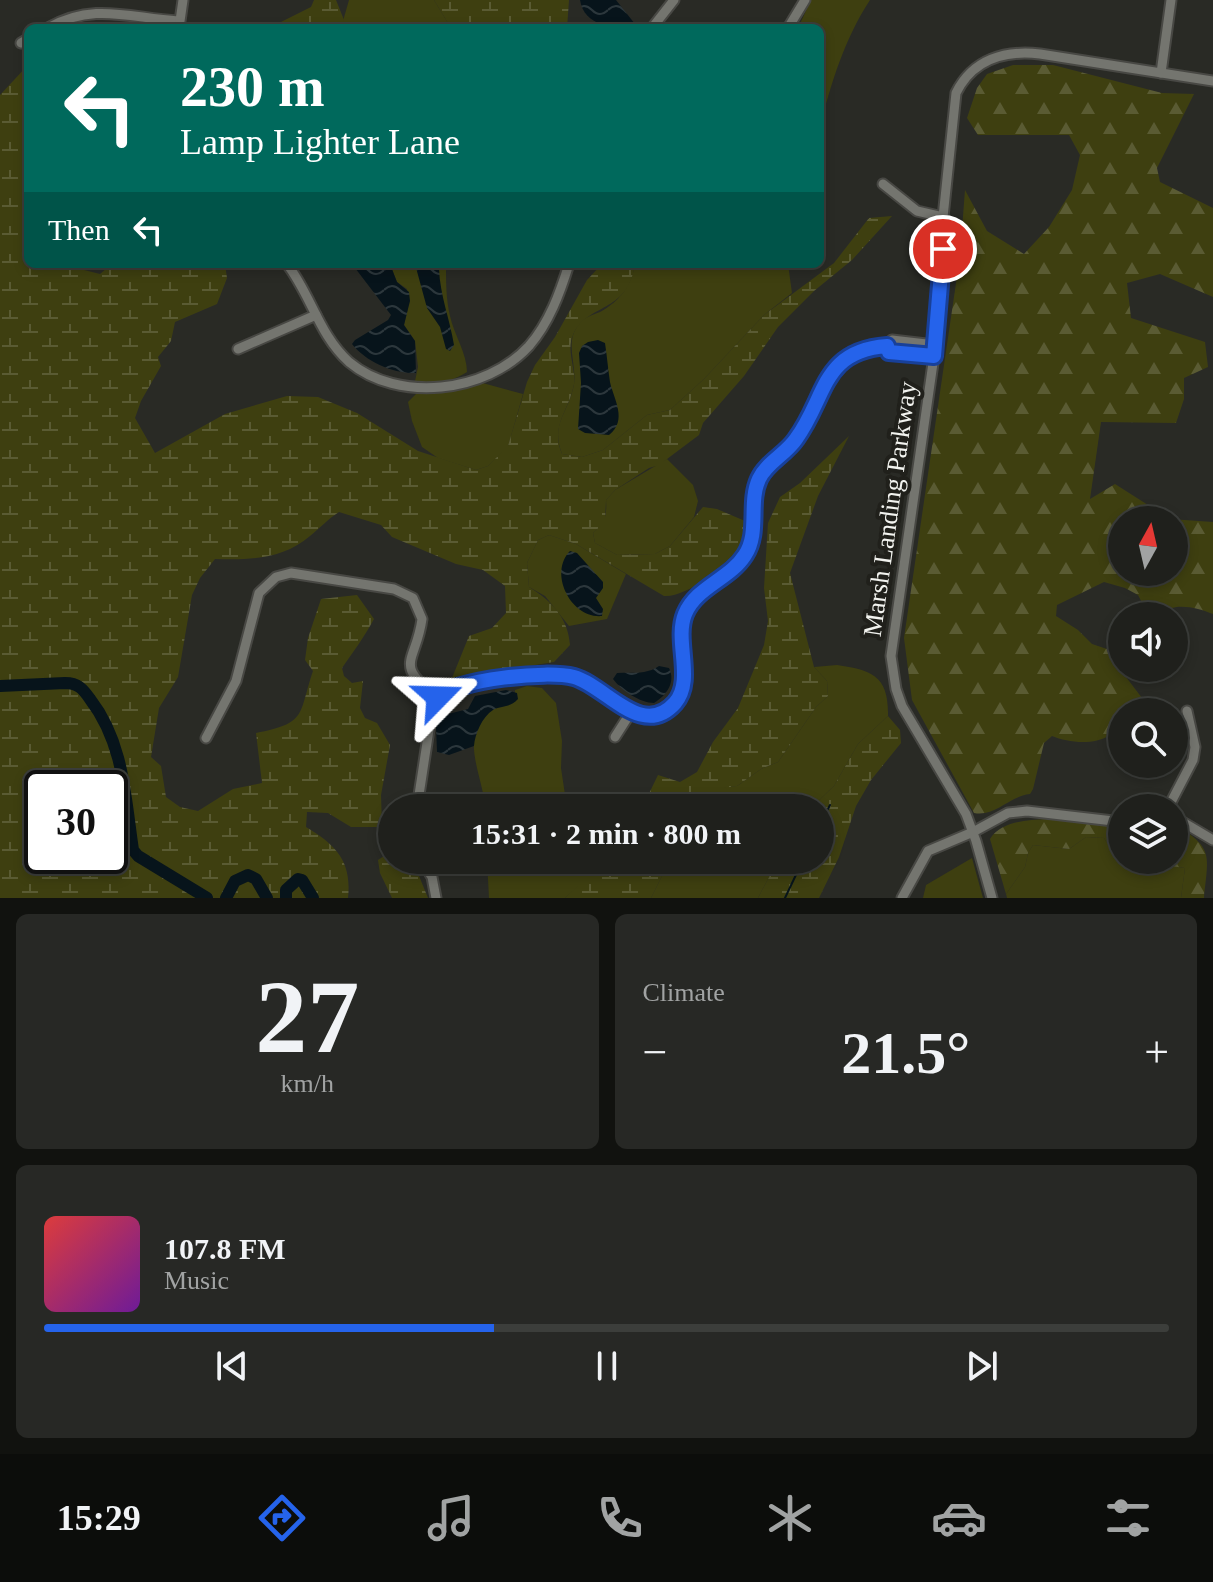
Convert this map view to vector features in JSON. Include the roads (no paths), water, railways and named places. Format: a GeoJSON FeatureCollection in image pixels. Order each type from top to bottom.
{"type":"FeatureCollection","features":[{"type":"Feature","properties":{"kind":"street"},"geometry":{"type":"LineString","coordinates":[[178,24],[183,0]]}},
{"type":"Feature","properties":{"kind":"street"},"geometry":{"type":"LineString","coordinates":[[655,24],[674,0]]}},
{"type":"Feature","properties":{"kind":"street"},"geometry":{"type":"LineString","coordinates":[[790,24],[805,0]]}},
{"type":"Feature","properties":{"kind":"street"},"geometry":{"type":"LineString","coordinates":[[1161,73],[1171,0]]}},
{"type":"Feature","properties":{"kind":"street"},"geometry":{"type":"LineString","coordinates":[[56,24],[72,16],[95,12],[172,24]]}},
{"type":"Feature","properties":{"kind":"street","name":"Marsh Landing Parkway"},"geometry":{"type":"LineString","coordinates":[[992,898],[973,832],[957,798],[902,706],[892,673],[891,656],[934,351],[943,217],[956,93],[967,77],[984,62],[1002,54],[1026,52],[1213,81]]}},
{"type":"Feature","properties":{"kind":"street"},"geometry":{"type":"LineString","coordinates":[[883,184],[921,214],[943,217]]}},
{"type":"Feature","properties":{"kind":"street"},"geometry":{"type":"LineString","coordinates":[[289,268],[341,354],[371,376],[409,387],[465,382],[503,366],[530,344],[547,319],[567,268]]}},
{"type":"Feature","properties":{"kind":"street"},"geometry":{"type":"LineString","coordinates":[[238,349],[316,315]]}},
{"type":"Feature","properties":{"kind":"street"},"geometry":{"type":"LineString","coordinates":[[419,794],[432,710],[438,697],[455,687],[486,680],[570,676],[641,715],[656,715],[676,702],[683,681],[684,616],[696,598],[746,554],[753,534],[759,476],[799,435],[835,367],[862,350],[887,346],[892,340],[934,351]]}},
{"type":"Feature","properties":{"kind":"street"},"geometry":{"type":"LineString","coordinates":[[907,353],[909,342]]}},
{"type":"Feature","properties":{"kind":"street"},"geometry":{"type":"LineString","coordinates":[[887,346],[889,352],[934,351]]}},
{"type":"Feature","properties":{"kind":"street"},"geometry":{"type":"LineString","coordinates":[[206,738],[236,681],[259,593],[276,577],[291,573],[400,590],[413,598],[422,619],[411,654],[410,669],[419,684],[438,697]]}},
{"type":"Feature","properties":{"kind":"street"},"geometry":{"type":"LineString","coordinates":[[615,737],[631,712]]}},
{"type":"Feature","properties":{"kind":"street"},"geometry":{"type":"LineString","coordinates":[[1188,716],[1195,747],[1188,770]]}},
{"type":"Feature","properties":{"kind":"street"},"geometry":{"type":"LineString","coordinates":[[902,898],[928,851],[1008,813],[1027,811],[1108,820]]}},
{"type":"Feature","properties":{"kind":"street"},"geometry":{"type":"LineString","coordinates":[[1188,825],[1213,840]]}},
{"type":"Feature","properties":{"kind":"street"},"geometry":{"type":"LineString","coordinates":[[430,874],[436,898]]}},
{"type":"Feature","properties":{"kind":"water"},"geometry":{"type":"Polygon","coordinates":[[[580,0],[616,0],[635,24],[600,24],[583,9],[580,0]]]}},
{"type":"Feature","properties":{"kind":"water"},"geometry":{"type":"Polygon","coordinates":[[[355,268],[392,268],[397,282],[409,292],[404,325],[415,341],[416,373],[381,366],[352,344],[391,315],[355,268]]]}},
{"type":"Feature","properties":{"kind":"water"},"geometry":{"type":"Polygon","coordinates":[[[416,268],[439,268],[454,345],[450,351],[446,349],[440,327],[427,308],[416,268]]]}},
{"type":"Feature","properties":{"kind":"water"},"geometry":{"type":"Polygon","coordinates":[[[598,340],[605,343],[610,382],[619,416],[615,429],[609,435],[585,433],[578,429],[579,353],[582,346],[598,340]]]}},
{"type":"Feature","properties":{"kind":"water"},"geometry":{"type":"Polygon","coordinates":[[[570,551],[577,553],[603,582],[603,588],[596,598],[603,609],[602,616],[581,610],[566,593],[561,571],[570,551]]]}},
{"type":"Feature","properties":{"kind":"water"},"geometry":{"type":"Polygon","coordinates":[[[659,666],[669,668],[671,683],[654,703],[631,695],[613,679],[617,673],[644,672],[659,666]]]}},
{"type":"Feature","properties":{"kind":"water"},"geometry":{"type":"Polygon","coordinates":[[[506,690],[517,693],[518,699],[489,713],[480,726],[474,746],[449,755],[437,752],[436,727],[444,715],[468,709],[475,696],[506,690]]]}},
{"type":"Feature","properties":{"kind":"waterway"},"geometry":{"type":"LineString","coordinates":[[0,686],[65,683],[77,685],[82,690],[101,716],[116,752],[133,850],[207,898]]}},
{"type":"Feature","properties":{"kind":"waterway"},"geometry":{"type":"LineString","coordinates":[[785,898],[796,874]]}},
{"type":"Feature","properties":{"kind":"waterway"},"geometry":{"type":"LineString","coordinates":[[226,898],[235,881],[248,875],[256,879],[267,898]]}},
{"type":"Feature","properties":{"kind":"waterway"},"geometry":{"type":"LineString","coordinates":[[286,898],[286,890],[298,879],[302,880],[313,898]]}}]}
